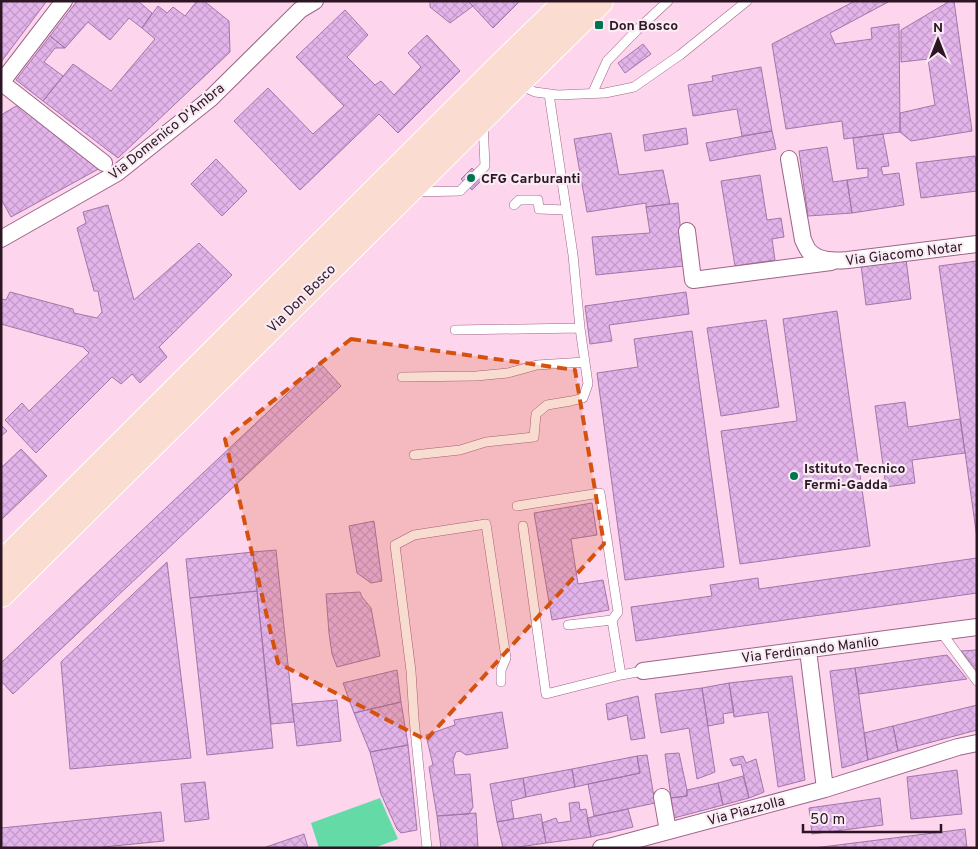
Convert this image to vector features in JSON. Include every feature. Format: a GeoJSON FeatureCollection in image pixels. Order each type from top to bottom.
{"type":"FeatureCollection","features":[{"type":"Feature","properties":{"kind":"main road","name":"Via Don Bosco"},"geometry":{"type":"LineString","coordinates":[[1,594],[483,117],[508,76],[568,1]]}},
{"type":"Feature","properties":{"kind":"main road","name":"Via Don Bosco"},"geometry":{"type":"LineString","coordinates":[[1,565],[508,76],[600,1]]}},
{"type":"Feature","properties":{"kind":"street"},"geometry":{"type":"LineString","coordinates":[[64,1],[1,83],[104,162]]}},
{"type":"Feature","properties":{"kind":"street","name":"Via Domenico D'Ambra"},"geometry":{"type":"LineString","coordinates":[[1,239],[117,173],[210,99],[300,10],[315,1]]}},
{"type":"Feature","properties":{"kind":"street","name":"Via Giacomo Notar"},"geometry":{"type":"LineString","coordinates":[[789,159],[803,240],[808,251],[820,258],[831,262],[977,244]]}},
{"type":"Feature","properties":{"kind":"street"},"geometry":{"type":"LineString","coordinates":[[687,231],[693,280],[831,262]]}},
{"type":"Feature","properties":{"kind":"street","name":"Via Ferdinando Manlio"},"geometry":{"type":"LineString","coordinates":[[643,671],[977,627]]}},
{"type":"Feature","properties":{"kind":"street"},"geometry":{"type":"LineString","coordinates":[[808,650],[825,789]]}},
{"type":"Feature","properties":{"kind":"street","name":"Via Piazzolla"},"geometry":{"type":"LineString","coordinates":[[607,847],[825,789],[958,747],[977,743]]}},
{"type":"Feature","properties":{"kind":"street"},"geometry":{"type":"LineString","coordinates":[[662,797],[668,831]]}},
{"type":"Feature","properties":{"kind":"lane"},"geometry":{"type":"LineString","coordinates":[[592,94],[607,61],[668,1]]}},
{"type":"Feature","properties":{"kind":"lane"},"geometry":{"type":"LineString","coordinates":[[508,76],[534,92],[558,96],[605,93],[634,87],[680,55],[747,1]]}},
{"type":"Feature","properties":{"kind":"lane"},"geometry":{"type":"LineString","coordinates":[[414,455],[460,450],[486,442],[534,437],[536,414],[546,405],[583,398],[588,384],[573,255],[549,94]]}},
{"type":"Feature","properties":{"kind":"lane"},"geometry":{"type":"LineString","coordinates":[[408,192],[460,190],[484,166],[483,117]]}},
{"type":"Feature","properties":{"kind":"lane"},"geometry":{"type":"LineString","coordinates":[[514,206],[519,200],[538,200],[539,210],[566,210]]}},
{"type":"Feature","properties":{"kind":"lane"},"geometry":{"type":"LineString","coordinates":[[455,330],[580,328]]}},
{"type":"Feature","properties":{"kind":"lane"},"geometry":{"type":"LineString","coordinates":[[402,376],[508,374],[537,365],[585,362]]}},
{"type":"Feature","properties":{"kind":"lane"},"geometry":{"type":"LineString","coordinates":[[517,506],[600,493],[618,612],[612,620],[621,675]]}},
{"type":"Feature","properties":{"kind":"lane"},"geometry":{"type":"LineString","coordinates":[[427,848],[411,671],[395,545],[414,535],[486,524],[506,658],[501,670],[501,682]]}},
{"type":"Feature","properties":{"kind":"lane"},"geometry":{"type":"LineString","coordinates":[[523,526],[546,694],[643,671]]}},
{"type":"Feature","properties":{"kind":"lane"},"geometry":{"type":"LineString","coordinates":[[568,625],[612,620]]}},
{"type":"Feature","properties":{"kind":"lane"},"geometry":{"type":"LineString","coordinates":[[941,632],[977,681]]}},
{"type":"Feature","properties":{"kind":"highlighted area"},"geometry":{"type":"Polygon","coordinates":[[[351,339],[575,370],[604,544],[426,740],[278,663],[225,439],[351,339]]]}},
{"type":"Feature","properties":{"kind":"green space"},"geometry":{"type":"Polygon","coordinates":[[[380,798],[398,839],[374,848],[319,848],[311,823],[380,798]]]}},
{"type":"Feature","properties":{"kind":"building"},"geometry":{"type":"Polygon","coordinates":[[[1,1],[46,2],[1,62],[1,1]]]}},
{"type":"Feature","properties":{"kind":"building"},"geometry":{"type":"Polygon","coordinates":[[[77,1],[138,1],[152,13],[142,28],[129,18],[110,40],[88,22],[65,48],[50,36],[77,1]]]}},
{"type":"Feature","properties":{"kind":"building"},"geometry":{"type":"Polygon","coordinates":[[[197,1],[204,1],[229,21],[230,52],[118,158],[43,101],[73,64],[111,91],[155,39],[142,28],[158,6],[167,13],[173,7],[185,16],[197,1]]]}},
{"type":"Feature","properties":{"kind":"building"},"geometry":{"type":"Polygon","coordinates":[[[430,1],[468,1],[473,6],[450,23],[430,7],[430,1]]]}},
{"type":"Feature","properties":{"kind":"building"},"geometry":{"type":"Polygon","coordinates":[[[468,1],[520,1],[493,28],[468,1]]]}},
{"type":"Feature","properties":{"kind":"building"},"geometry":{"type":"Polygon","coordinates":[[[855,1],[890,1],[830,33],[835,44],[872,39],[871,28],[899,24],[900,132],[844,139],[842,121],[786,129],[772,44],[855,1]]]}},
{"type":"Feature","properties":{"kind":"building"},"geometry":{"type":"Polygon","coordinates":[[[950,1],[954,1],[972,131],[911,141],[900,132],[900,113],[935,105],[928,59],[901,62],[901,30],[950,1]]]}},
{"type":"Feature","properties":{"kind":"building"},"geometry":{"type":"Polygon","coordinates":[[[345,10],[368,35],[347,57],[375,85],[381,81],[394,95],[421,67],[408,53],[427,35],[460,71],[398,133],[379,114],[300,190],[234,121],[268,88],[313,134],[344,106],[296,57],[345,10]]]}},
{"type":"Feature","properties":{"kind":"building"},"geometry":{"type":"Polygon","coordinates":[[[50,36],[65,48],[55,48],[44,62],[63,76],[43,101],[16,80],[50,36]]]}},
{"type":"Feature","properties":{"kind":"building"},"geometry":{"type":"Polygon","coordinates":[[[643,44],[651,54],[625,73],[618,63],[643,44]]]}},
{"type":"Feature","properties":{"kind":"building"},"geometry":{"type":"Polygon","coordinates":[[[761,67],[772,131],[742,136],[737,109],[693,116],[688,85],[713,81],[712,76],[761,67]]]}},
{"type":"Feature","properties":{"kind":"building"},"geometry":{"type":"Polygon","coordinates":[[[23,102],[102,167],[11,217],[1,199],[1,115],[23,102]]]}},
{"type":"Feature","properties":{"kind":"building"},"geometry":{"type":"Polygon","coordinates":[[[686,128],[688,144],[645,151],[643,135],[686,128]]]}},
{"type":"Feature","properties":{"kind":"building"},"geometry":{"type":"Polygon","coordinates":[[[772,131],[776,149],[710,161],[706,143],[772,131]]]}},
{"type":"Feature","properties":{"kind":"building"},"geometry":{"type":"Polygon","coordinates":[[[611,133],[619,175],[663,170],[670,204],[646,207],[646,203],[587,212],[574,139],[611,133]]]}},
{"type":"Feature","properties":{"kind":"building"},"geometry":{"type":"Polygon","coordinates":[[[883,134],[889,166],[881,167],[883,175],[899,173],[904,205],[852,213],[847,180],[868,177],[868,168],[857,169],[853,138],[883,134]]]}},
{"type":"Feature","properties":{"kind":"building"},"geometry":{"type":"Polygon","coordinates":[[[827,147],[833,182],[847,180],[852,213],[808,216],[799,151],[827,147]]]}},
{"type":"Feature","properties":{"kind":"building"},"geometry":{"type":"Polygon","coordinates":[[[975,156],[977,191],[921,198],[916,163],[975,156]]]}},
{"type":"Feature","properties":{"kind":"building"},"geometry":{"type":"Polygon","coordinates":[[[216,159],[247,191],[222,216],[191,184],[216,159]]]}},
{"type":"Feature","properties":{"kind":"building"},"geometry":{"type":"Polygon","coordinates":[[[472,168],[483,179],[472,190],[461,179],[472,168]]]}},
{"type":"Feature","properties":{"kind":"building"},"geometry":{"type":"Polygon","coordinates":[[[760,175],[767,220],[781,218],[784,237],[772,239],[775,260],[735,266],[721,181],[760,175]]]}},
{"type":"Feature","properties":{"kind":"building"},"geometry":{"type":"Polygon","coordinates":[[[678,203],[684,266],[596,275],[592,237],[650,233],[646,207],[678,203]]]}},
{"type":"Feature","properties":{"kind":"building"},"geometry":{"type":"Polygon","coordinates":[[[108,205],[134,300],[199,243],[232,275],[159,347],[167,357],[140,383],[132,374],[121,384],[112,377],[36,453],[5,420],[22,403],[29,411],[89,353],[83,347],[1,324],[1,299],[6,300],[10,292],[73,309],[74,313],[97,318],[102,312],[98,291],[94,291],[77,228],[86,223],[83,212],[108,205]]]}},
{"type":"Feature","properties":{"kind":"building"},"geometry":{"type":"Polygon","coordinates":[[[906,259],[911,299],[866,305],[861,265],[906,259]]]}},
{"type":"Feature","properties":{"kind":"building"},"geometry":{"type":"Polygon","coordinates":[[[977,261],[977,538],[939,266],[977,261]]]}},
{"type":"Feature","properties":{"kind":"building"},"geometry":{"type":"Polygon","coordinates":[[[686,292],[689,314],[609,325],[612,341],[590,344],[585,306],[686,292]]]}},
{"type":"Feature","properties":{"kind":"building"},"geometry":{"type":"Polygon","coordinates":[[[837,311],[870,546],[740,564],[721,431],[797,421],[783,319],[837,311]]]}},
{"type":"Feature","properties":{"kind":"building"},"geometry":{"type":"Polygon","coordinates":[[[766,320],[779,407],[721,416],[707,328],[766,320]]]}},
{"type":"Feature","properties":{"kind":"building"},"geometry":{"type":"Polygon","coordinates":[[[692,331],[724,567],[625,580],[597,373],[638,367],[634,339],[692,331]]]}},
{"type":"Feature","properties":{"kind":"building"},"geometry":{"type":"Polygon","coordinates":[[[320,363],[341,386],[13,694],[1,681],[1,663],[320,363]]]}},
{"type":"Feature","properties":{"kind":"building"},"geometry":{"type":"Polygon","coordinates":[[[905,402],[908,427],[960,419],[965,453],[912,460],[915,483],[886,487],[875,406],[905,402]]]}},
{"type":"Feature","properties":{"kind":"building"},"geometry":{"type":"Polygon","coordinates":[[[1,425],[7,431],[1,436],[1,425]]]}},
{"type":"Feature","properties":{"kind":"building"},"geometry":{"type":"Polygon","coordinates":[[[21,449],[47,476],[1,520],[1,468],[21,449]]]}},
{"type":"Feature","properties":{"kind":"building"},"geometry":{"type":"Polygon","coordinates":[[[592,503],[597,535],[571,539],[578,584],[603,580],[609,610],[552,620],[534,513],[592,503]]]}},
{"type":"Feature","properties":{"kind":"building"},"geometry":{"type":"Polygon","coordinates":[[[374,521],[382,581],[371,583],[357,573],[349,526],[374,521]]]}},
{"type":"Feature","properties":{"kind":"building"},"geometry":{"type":"Polygon","coordinates":[[[276,550],[294,722],[271,724],[253,552],[276,550]]]}},
{"type":"Feature","properties":{"kind":"building"},"geometry":{"type":"Polygon","coordinates":[[[253,552],[257,591],[190,598],[186,559],[253,552]]]}},
{"type":"Feature","properties":{"kind":"building"},"geometry":{"type":"Polygon","coordinates":[[[977,558],[977,593],[636,641],[631,607],[712,596],[710,585],[758,578],[759,589],[977,558]]]}},
{"type":"Feature","properties":{"kind":"building"},"geometry":{"type":"Polygon","coordinates":[[[167,562],[191,758],[70,769],[61,662],[167,562]]]}},
{"type":"Feature","properties":{"kind":"building"},"geometry":{"type":"Polygon","coordinates":[[[257,591],[273,748],[207,755],[190,598],[257,591]]]}},
{"type":"Feature","properties":{"kind":"building"},"geometry":{"type":"Polygon","coordinates":[[[360,592],[371,608],[380,656],[337,667],[332,654],[326,594],[360,592]]]}},
{"type":"Feature","properties":{"kind":"building"},"geometry":{"type":"Polygon","coordinates":[[[977,650],[977,671],[961,651],[977,650]]]}},
{"type":"Feature","properties":{"kind":"building"},"geometry":{"type":"Polygon","coordinates":[[[947,655],[967,679],[859,694],[855,668],[947,655]]]}},
{"type":"Feature","properties":{"kind":"building"},"geometry":{"type":"Polygon","coordinates":[[[855,668],[868,760],[842,768],[830,671],[855,668]]]}},
{"type":"Feature","properties":{"kind":"building"},"geometry":{"type":"Polygon","coordinates":[[[397,670],[401,702],[354,713],[343,683],[397,670]]]}},
{"type":"Feature","properties":{"kind":"building"},"geometry":{"type":"Polygon","coordinates":[[[792,676],[805,780],[778,787],[768,712],[734,717],[729,683],[792,676]]]}},
{"type":"Feature","properties":{"kind":"building"},"geometry":{"type":"Polygon","coordinates":[[[729,683],[734,712],[723,714],[724,723],[708,726],[702,688],[729,683]]]}},
{"type":"Feature","properties":{"kind":"building"},"geometry":{"type":"Polygon","coordinates":[[[702,688],[715,772],[697,779],[689,728],[661,733],[655,694],[702,688]]]}},
{"type":"Feature","properties":{"kind":"building"},"geometry":{"type":"Polygon","coordinates":[[[638,696],[645,738],[631,740],[627,715],[608,720],[606,704],[638,696]]]}},
{"type":"Feature","properties":{"kind":"building"},"geometry":{"type":"Polygon","coordinates":[[[337,700],[341,741],[297,746],[292,704],[337,700]]]}},
{"type":"Feature","properties":{"kind":"building"},"geometry":{"type":"Polygon","coordinates":[[[401,702],[408,745],[370,752],[354,713],[401,702]]]}},
{"type":"Feature","properties":{"kind":"building"},"geometry":{"type":"Polygon","coordinates":[[[977,705],[977,730],[898,751],[893,726],[977,705]]]}},
{"type":"Feature","properties":{"kind":"building"},"geometry":{"type":"Polygon","coordinates":[[[502,712],[508,748],[466,755],[460,751],[456,752],[453,760],[455,775],[470,774],[473,807],[469,814],[437,816],[429,767],[433,765],[426,735],[455,725],[454,720],[502,712]]]}},
{"type":"Feature","properties":{"kind":"building"},"geometry":{"type":"Polygon","coordinates":[[[893,726],[898,751],[868,760],[864,733],[893,726]]]}},
{"type":"Feature","properties":{"kind":"building"},"geometry":{"type":"Polygon","coordinates":[[[408,745],[417,830],[401,833],[397,829],[381,794],[370,752],[408,745]]]}},
{"type":"Feature","properties":{"kind":"building"},"geometry":{"type":"Polygon","coordinates":[[[679,753],[687,796],[671,798],[665,754],[679,753]]]}},
{"type":"Feature","properties":{"kind":"building"},"geometry":{"type":"Polygon","coordinates":[[[647,755],[655,803],[594,816],[588,784],[640,773],[637,756],[647,755]]]}},
{"type":"Feature","properties":{"kind":"building"},"geometry":{"type":"Polygon","coordinates":[[[637,756],[640,773],[575,787],[572,769],[637,756]]]}},
{"type":"Feature","properties":{"kind":"building"},"geometry":{"type":"Polygon","coordinates":[[[743,756],[746,763],[756,759],[764,792],[749,798],[741,764],[733,766],[730,759],[743,756]]]}},
{"type":"Feature","properties":{"kind":"building"},"geometry":{"type":"Polygon","coordinates":[[[572,769],[575,787],[526,797],[523,778],[572,769]]]}},
{"type":"Feature","properties":{"kind":"building"},"geometry":{"type":"Polygon","coordinates":[[[957,770],[962,814],[911,819],[907,777],[957,770]]]}},
{"type":"Feature","properties":{"kind":"building"},"geometry":{"type":"Polygon","coordinates":[[[743,776],[749,798],[723,805],[718,783],[743,776]]]}},
{"type":"Feature","properties":{"kind":"building"},"geometry":{"type":"Polygon","coordinates":[[[523,778],[526,797],[511,801],[514,819],[497,822],[490,784],[523,778]]]}},
{"type":"Feature","properties":{"kind":"building"},"geometry":{"type":"Polygon","coordinates":[[[205,782],[209,819],[185,822],[181,784],[205,782]]]}},
{"type":"Feature","properties":{"kind":"building"},"geometry":{"type":"Polygon","coordinates":[[[718,783],[723,805],[674,818],[671,798],[687,796],[687,790],[718,783]]]}},
{"type":"Feature","properties":{"kind":"building"},"geometry":{"type":"Polygon","coordinates":[[[880,798],[883,825],[812,834],[809,808],[880,798]]]}},
{"type":"Feature","properties":{"kind":"building"},"geometry":{"type":"Polygon","coordinates":[[[579,802],[580,810],[586,809],[591,837],[546,843],[542,823],[556,818],[558,823],[571,821],[569,803],[579,802]]]}},
{"type":"Feature","properties":{"kind":"building"},"geometry":{"type":"Polygon","coordinates":[[[628,809],[633,827],[591,837],[587,818],[628,809]]]}},
{"type":"Feature","properties":{"kind":"building"},"geometry":{"type":"Polygon","coordinates":[[[161,812],[164,841],[93,848],[1,848],[1,828],[161,812]]]}},
{"type":"Feature","properties":{"kind":"building"},"geometry":{"type":"Polygon","coordinates":[[[476,813],[478,848],[441,848],[437,816],[476,813]]]}},
{"type":"Feature","properties":{"kind":"building"},"geometry":{"type":"Polygon","coordinates":[[[541,814],[546,843],[503,848],[497,822],[541,814]]]}},
{"type":"Feature","properties":{"kind":"building"},"geometry":{"type":"Polygon","coordinates":[[[965,829],[967,848],[814,848],[965,829]]]}},
{"type":"Feature","properties":{"kind":"building"},"geometry":{"type":"Polygon","coordinates":[[[304,834],[308,848],[266,847],[304,834]]]}},
{"type":"Feature","properties":{"kind":"place","name":"Don Bosco"},"geometry":{"type":"Point","coordinates":[599,25]}},
{"type":"Feature","properties":{"kind":"place","name":"CFG Carburanti"},"geometry":{"type":"Point","coordinates":[471,178]}},
{"type":"Feature","properties":{"kind":"place","name":"Istituto Tecnico Fermi-Gadda"},"geometry":{"type":"Point","coordinates":[794,476]}}]}
